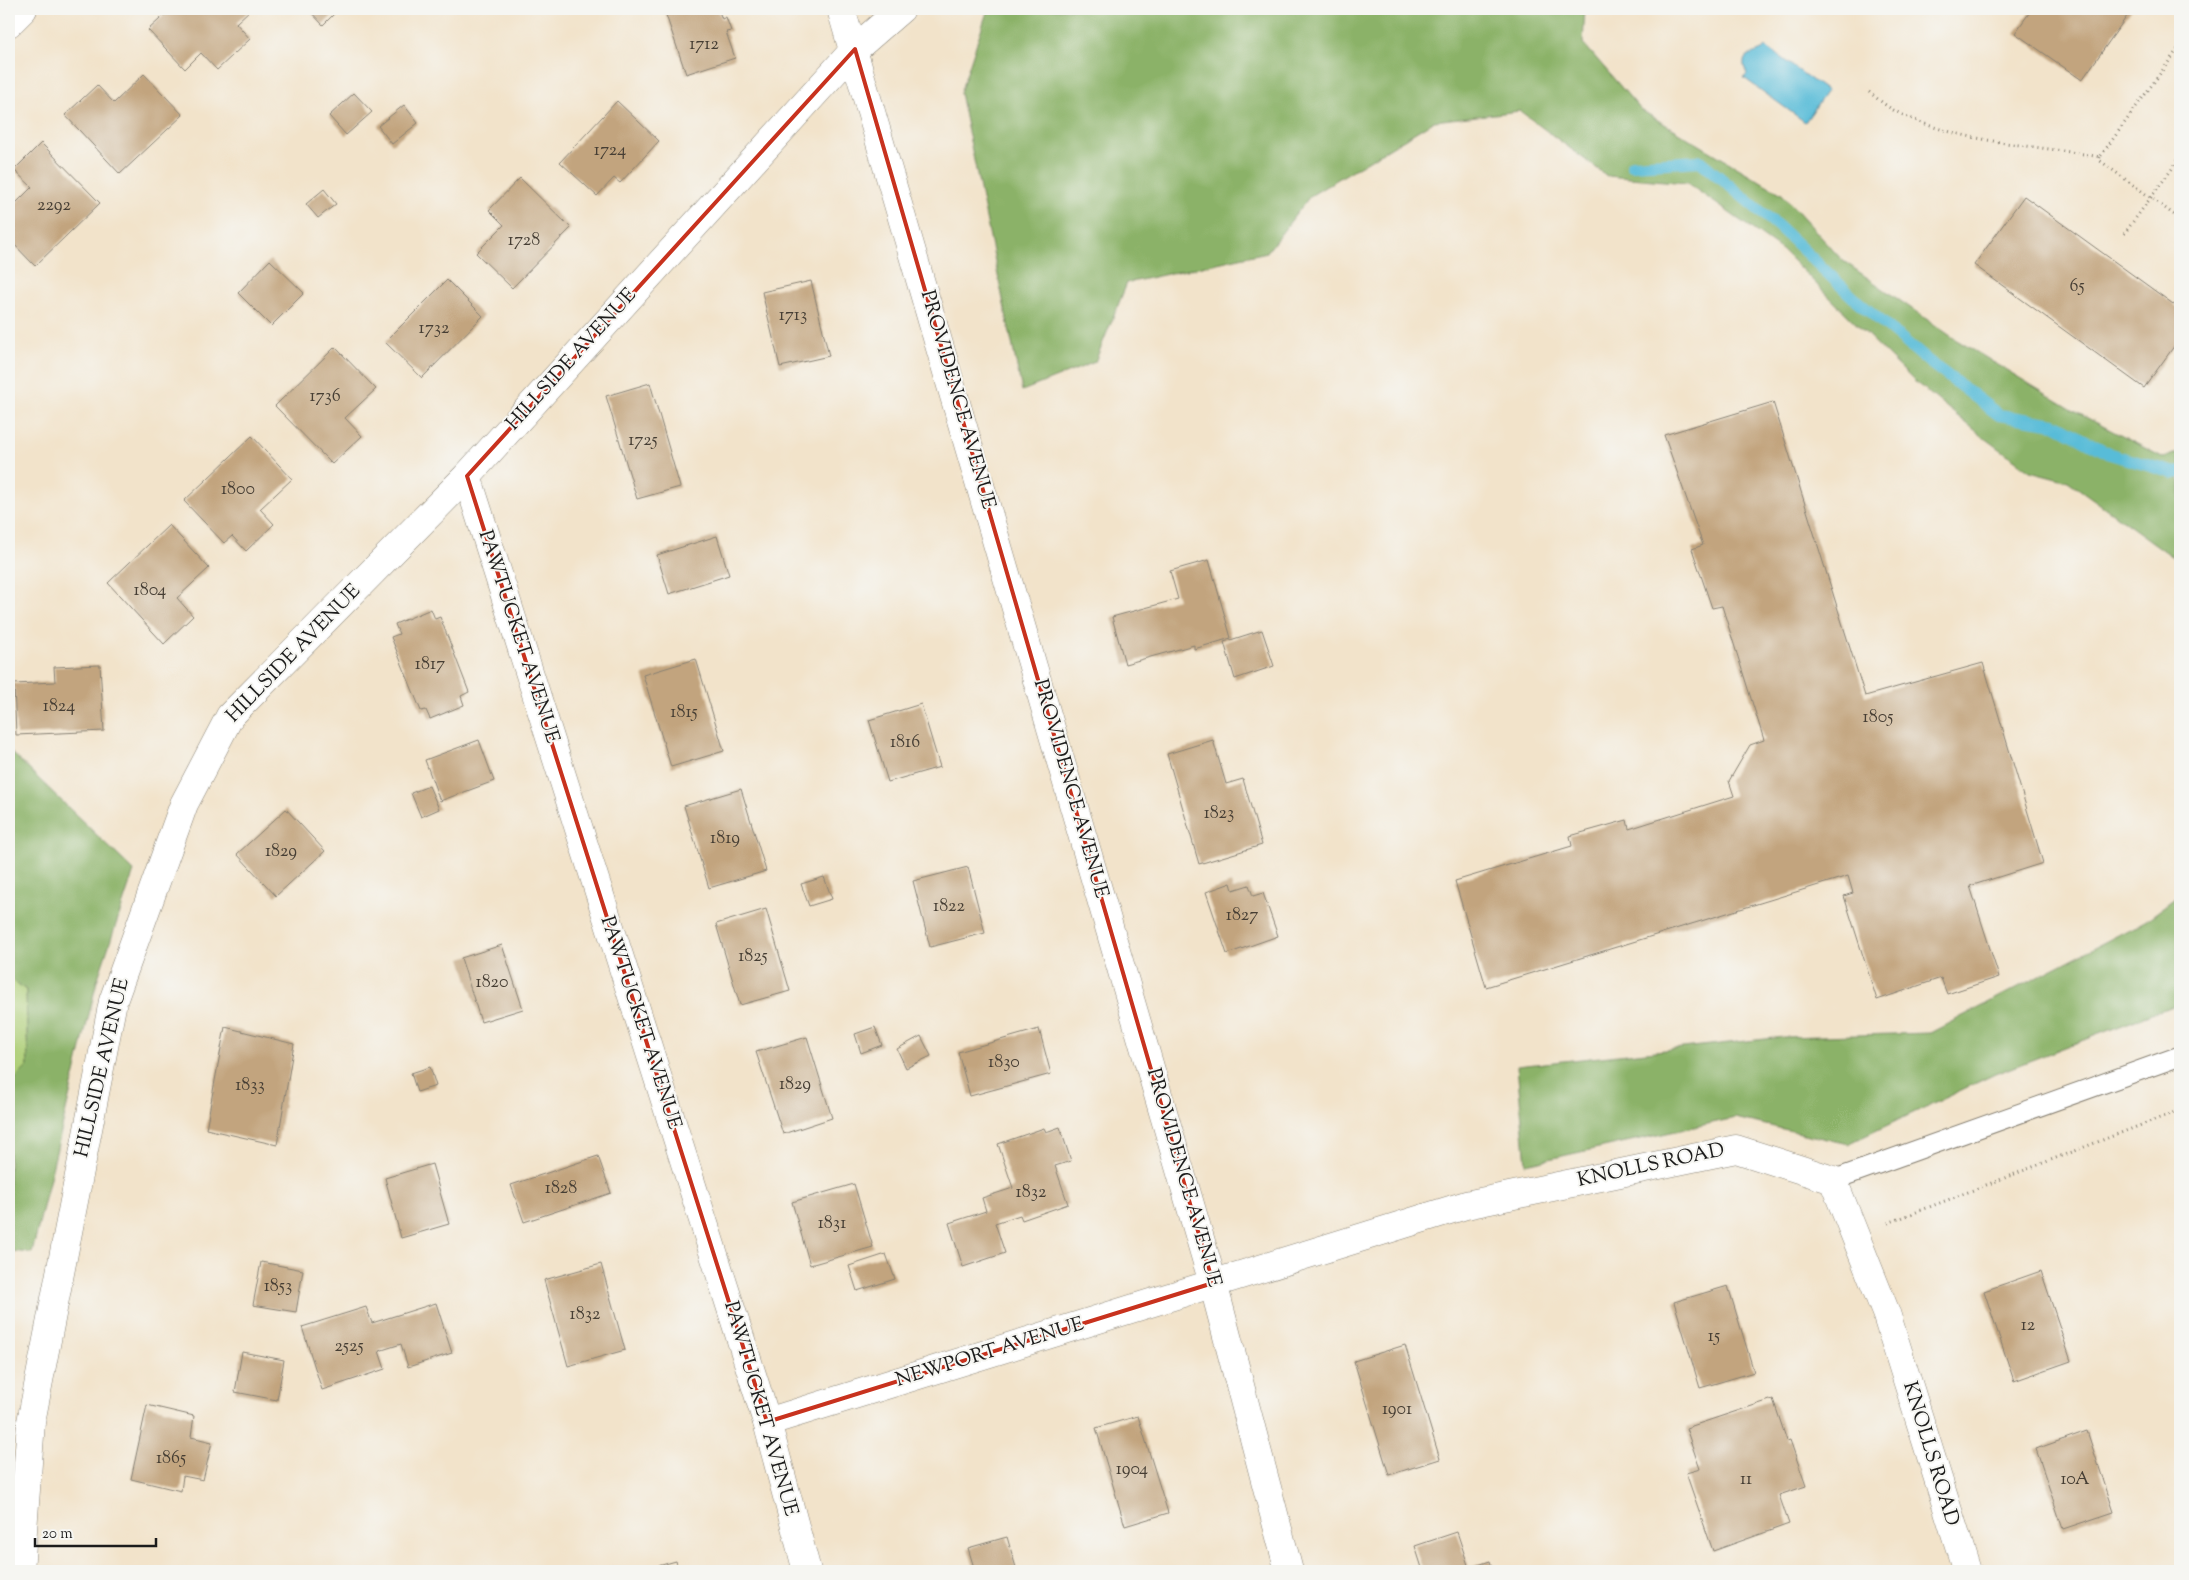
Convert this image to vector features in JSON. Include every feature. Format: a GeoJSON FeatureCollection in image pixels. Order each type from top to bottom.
{"type":"FeatureCollection","features":[{"type":"Feature","properties":{"kind":"street"},"geometry":{"type":"LineString","coordinates":[[9,24],[23,9]]}},
{"type":"Feature","properties":{"kind":"street","name":"PROVIDENCE AVENUE"},"geometry":{"type":"LineString","coordinates":[[841,9],[1214,1283],[1289,1571]]}},
{"type":"Feature","properties":{"kind":"street","name":"HILLSIDE AVENUE"},"geometry":{"type":"LineString","coordinates":[[20,1571],[31,1422],[113,1001],[184,804],[230,716],[467,476],[854,49],[901,9]]}},
{"type":"Feature","properties":{"kind":"street","name":"PAWTUCKET AVENUE"},"geometry":{"type":"LineString","coordinates":[[467,476],[767,1422],[807,1571]]}},
{"type":"Feature","properties":{"kind":"street","name":"KNOLLS ROAD"},"geometry":{"type":"LineString","coordinates":[[1214,1283],[1466,1205],[1736,1149],[1833,1180],[1886,1313],[1967,1571]]}},
{"type":"Feature","properties":{"kind":"street","name":"NEWPORT AVENUE"},"geometry":{"type":"LineString","coordinates":[[767,1422],[1214,1283]]}},
{"type":"Feature","properties":{"kind":"lane"},"geometry":{"type":"LineString","coordinates":[[1833,1180],[2180,1056]]}},
{"type":"Feature","properties":{"kind":"path"},"geometry":{"type":"LineString","coordinates":[[2180,46],[2098,160],[2180,219]]}},
{"type":"Feature","properties":{"kind":"path"},"geometry":{"type":"LineString","coordinates":[[1869,92],[1896,112],[1922,123],[1985,141],[2100,157]]}},
{"type":"Feature","properties":{"kind":"path"},"geometry":{"type":"LineString","coordinates":[[2124,234],[2180,158]]}},
{"type":"Feature","properties":{"kind":"path"},"geometry":{"type":"LineString","coordinates":[[1855,1236],[2180,1110]]}},
{"type":"Feature","properties":{"kind":"highlighted area"},"geometry":{"type":"Polygon","coordinates":[[[855,49],[952,384],[1213,1283],[767,1422],[467,476],[855,49]]]}},
{"type":"Feature","properties":{"kind":"green space"},"geometry":{"type":"Polygon","coordinates":[[[988,9],[1585,9],[1583,43],[1641,110],[1782,194],[1842,260],[1955,339],[2076,412],[2164,458],[2180,452],[2180,562],[2068,481],[2030,471],[1981,435],[1914,381],[1782,250],[1687,183],[1607,176],[1520,111],[1434,121],[1310,196],[1267,252],[1127,283],[1095,362],[1022,391],[960,93],[988,9]]]}},
{"type":"Feature","properties":{"kind":"green space"},"geometry":{"type":"Polygon","coordinates":[[[9,750],[134,871],[97,981],[32,1253],[9,1251],[9,1085],[28,1066],[26,990],[9,977],[9,750]]]}},
{"type":"Feature","properties":{"kind":"green space"},"geometry":{"type":"Polygon","coordinates":[[[2180,895],[2180,1003],[1995,1074],[1848,1144],[1735,1118],[1526,1164],[1517,1066],[1784,1037],[1930,1033],[2145,921],[2180,895]]]}},
{"type":"Feature","properties":{"kind":"green space"},"geometry":{"type":"Polygon","coordinates":[[[9,977],[26,990],[28,1066],[9,1085],[9,977]]]}},
{"type":"Feature","properties":{"kind":"water"},"geometry":{"type":"Polygon","coordinates":[[[1766,47],[1827,91],[1805,122],[1744,78],[1747,74],[1744,67],[1746,58],[1766,47]]]}},
{"type":"Feature","properties":{"kind":"building"},"geometry":{"type":"Polygon","coordinates":[[[171,9],[251,9],[236,23],[250,39],[217,70],[201,53],[185,69],[148,30],[171,9]]]}},
{"type":"Feature","properties":{"kind":"building"},"geometry":{"type":"Polygon","coordinates":[[[308,9],[339,9],[323,25],[308,9]]]}},
{"type":"Feature","properties":{"kind":"building"},"geometry":{"type":"Polygon","coordinates":[[[664,9],[718,9],[722,19],[726,17],[731,31],[726,32],[735,58],[686,74],[664,9]]]}},
{"type":"Feature","properties":{"kind":"building"},"geometry":{"type":"Polygon","coordinates":[[[2032,9],[2132,9],[2082,80],[2015,33],[2032,9]]]}},
{"type":"Feature","properties":{"kind":"building"},"geometry":{"type":"Polygon","coordinates":[[[144,74],[183,115],[120,174],[65,115],[97,85],[114,103],[144,74]]]}},
{"type":"Feature","properties":{"kind":"building"},"geometry":{"type":"Polygon","coordinates":[[[354,93],[372,112],[346,135],[329,116],[354,93]]]}},
{"type":"Feature","properties":{"kind":"building"},"geometry":{"type":"Polygon","coordinates":[[[617,101],[659,141],[620,183],[614,178],[597,196],[560,162],[617,101]]]}},
{"type":"Feature","properties":{"kind":"building"},"geometry":{"type":"Polygon","coordinates":[[[404,105],[418,123],[392,144],[378,126],[404,105]]]}},
{"type":"Feature","properties":{"kind":"building"},"geometry":{"type":"Polygon","coordinates":[[[41,143],[100,203],[35,266],[9,239],[9,210],[32,187],[14,170],[41,143]]]}},
{"type":"Feature","properties":{"kind":"building"},"geometry":{"type":"Polygon","coordinates":[[[520,178],[571,228],[512,288],[476,253],[504,225],[489,210],[520,178]]]}},
{"type":"Feature","properties":{"kind":"building"},"geometry":{"type":"Polygon","coordinates":[[[324,189],[336,204],[318,218],[306,204],[324,189]]]}},
{"type":"Feature","properties":{"kind":"building"},"geometry":{"type":"Polygon","coordinates":[[[2024,196],[2180,309],[2180,338],[2144,388],[1974,265],[2024,196]]]}},
{"type":"Feature","properties":{"kind":"building"},"geometry":{"type":"Polygon","coordinates":[[[270,260],[304,293],[271,326],[238,293],[270,260]]]}},
{"type":"Feature","properties":{"kind":"building"},"geometry":{"type":"Polygon","coordinates":[[[447,280],[483,316],[422,378],[385,342],[447,280]]]}},
{"type":"Feature","properties":{"kind":"building"},"geometry":{"type":"Polygon","coordinates":[[[811,281],[829,356],[780,367],[762,292],[811,281]]]}},
{"type":"Feature","properties":{"kind":"building"},"geometry":{"type":"Polygon","coordinates":[[[335,347],[376,389],[345,418],[362,436],[332,464],[275,406],[335,347]]]}},
{"type":"Feature","properties":{"kind":"building"},"geometry":{"type":"Polygon","coordinates":[[[650,383],[680,487],[637,499],[606,396],[650,383]]]}},
{"type":"Feature","properties":{"kind":"building"},"geometry":{"type":"Polygon","coordinates":[[[1773,402],[1865,696],[1983,663],[2043,863],[1970,886],[1999,977],[1947,994],[1941,978],[1877,1000],[1844,896],[1853,893],[1848,876],[1486,987],[1455,881],[1572,846],[1570,836],[1627,820],[1629,829],[1734,796],[1729,781],[1750,745],[1764,740],[1722,606],[1712,608],[1692,549],[1703,545],[1664,435],[1773,402]]]}},
{"type":"Feature","properties":{"kind":"building"},"geometry":{"type":"Polygon","coordinates":[[[252,436],[292,479],[260,509],[274,524],[246,551],[232,536],[224,543],[184,501],[252,436]]]}},
{"type":"Feature","properties":{"kind":"building"},"geometry":{"type":"Polygon","coordinates":[[[169,525],[209,568],[177,598],[193,616],[164,644],[108,583],[169,525]]]}},
{"type":"Feature","properties":{"kind":"building"},"geometry":{"type":"Polygon","coordinates":[[[717,536],[729,575],[669,594],[657,555],[717,536]]]}},
{"type":"Feature","properties":{"kind":"building"},"geometry":{"type":"Polygon","coordinates":[[[1209,560],[1231,638],[1194,649],[1194,645],[1125,664],[1112,617],[1178,599],[1170,571],[1209,560]]]}},
{"type":"Feature","properties":{"kind":"building"},"geometry":{"type":"Polygon","coordinates":[[[431,609],[435,619],[440,617],[469,692],[461,696],[464,705],[430,719],[426,710],[421,711],[391,637],[399,634],[395,624],[431,609]]]}},
{"type":"Feature","properties":{"kind":"building"},"geometry":{"type":"Polygon","coordinates":[[[1262,630],[1274,666],[1235,679],[1224,642],[1262,630]]]}},
{"type":"Feature","properties":{"kind":"building"},"geometry":{"type":"Polygon","coordinates":[[[696,659],[724,751],[671,767],[643,675],[696,659]]]}},
{"type":"Feature","properties":{"kind":"building"},"geometry":{"type":"Polygon","coordinates":[[[100,665],[104,731],[16,735],[14,684],[55,682],[54,667],[100,665]]]}},
{"type":"Feature","properties":{"kind":"building"},"geometry":{"type":"Polygon","coordinates":[[[921,704],[940,767],[888,782],[869,720],[921,704]]]}},
{"type":"Feature","properties":{"kind":"building"},"geometry":{"type":"Polygon","coordinates":[[[479,740],[494,781],[440,801],[425,760],[479,740]]]}},
{"type":"Feature","properties":{"kind":"building"},"geometry":{"type":"Polygon","coordinates":[[[1213,740],[1226,784],[1243,779],[1262,845],[1199,864],[1167,754],[1213,740]]]}},
{"type":"Feature","properties":{"kind":"building"},"geometry":{"type":"Polygon","coordinates":[[[429,786],[439,809],[421,817],[411,793],[429,786]]]}},
{"type":"Feature","properties":{"kind":"building"},"geometry":{"type":"Polygon","coordinates":[[[741,789],[766,871],[709,888],[684,806],[741,789]]]}},
{"type":"Feature","properties":{"kind":"building"},"geometry":{"type":"Polygon","coordinates":[[[286,809],[325,851],[276,896],[237,854],[286,809]]]}},
{"type":"Feature","properties":{"kind":"building"},"geometry":{"type":"Polygon","coordinates":[[[968,867],[985,933],[930,947],[913,881],[968,867]]]}},
{"type":"Feature","properties":{"kind":"building"},"geometry":{"type":"Polygon","coordinates":[[[824,877],[832,899],[809,906],[801,884],[824,877]]]}},
{"type":"Feature","properties":{"kind":"building"},"geometry":{"type":"Polygon","coordinates":[[[1231,883],[1233,890],[1249,885],[1253,896],[1263,893],[1278,936],[1227,954],[1206,892],[1231,883]]]}},
{"type":"Feature","properties":{"kind":"building"},"geometry":{"type":"Polygon","coordinates":[[[766,909],[790,991],[740,1005],[716,924],[766,909]]]}},
{"type":"Feature","properties":{"kind":"building"},"geometry":{"type":"Polygon","coordinates":[[[502,945],[523,1009],[481,1022],[461,958],[502,945]]]}},
{"type":"Feature","properties":{"kind":"building"},"geometry":{"type":"Polygon","coordinates":[[[225,1027],[294,1044],[277,1145],[206,1129],[225,1027]]]}},
{"type":"Feature","properties":{"kind":"building"},"geometry":{"type":"Polygon","coordinates":[[[875,1027],[882,1045],[861,1053],[855,1034],[875,1027]]]}},
{"type":"Feature","properties":{"kind":"building"},"geometry":{"type":"Polygon","coordinates":[[[1039,1029],[1051,1074],[970,1096],[958,1052],[1039,1029]]]}},
{"type":"Feature","properties":{"kind":"building"},"geometry":{"type":"Polygon","coordinates":[[[921,1036],[931,1056],[906,1068],[897,1049],[921,1036]]]}},
{"type":"Feature","properties":{"kind":"building"},"geometry":{"type":"Polygon","coordinates":[[[807,1037],[832,1118],[783,1134],[756,1052],[807,1037]]]}},
{"type":"Feature","properties":{"kind":"building"},"geometry":{"type":"Polygon","coordinates":[[[430,1067],[436,1086],[417,1092],[411,1073],[430,1067]]]}},
{"type":"Feature","properties":{"kind":"building"},"geometry":{"type":"Polygon","coordinates":[[[1060,1127],[1071,1161],[1055,1166],[1068,1204],[1022,1220],[1020,1215],[995,1223],[1005,1253],[963,1267],[949,1223],[986,1211],[982,1198],[1013,1188],[998,1144],[1044,1128],[1046,1132],[1060,1127]]]}},
{"type":"Feature","properties":{"kind":"building"},"geometry":{"type":"Polygon","coordinates":[[[598,1156],[611,1193],[524,1222],[511,1185],[598,1156]]]}},
{"type":"Feature","properties":{"kind":"building"},"geometry":{"type":"Polygon","coordinates":[[[432,1164],[449,1224],[401,1238],[385,1178],[432,1164]]]}},
{"type":"Feature","properties":{"kind":"building"},"geometry":{"type":"Polygon","coordinates":[[[854,1184],[873,1247],[810,1265],[792,1202],[854,1184]]]}},
{"type":"Feature","properties":{"kind":"building"},"geometry":{"type":"Polygon","coordinates":[[[886,1254],[895,1279],[857,1291],[849,1266],[886,1254]]]}},
{"type":"Feature","properties":{"kind":"building"},"geometry":{"type":"Polygon","coordinates":[[[261,1262],[303,1270],[296,1312],[253,1305],[261,1262]]]}},
{"type":"Feature","properties":{"kind":"building"},"geometry":{"type":"Polygon","coordinates":[[[601,1264],[625,1350],[568,1366],[544,1280],[601,1264]]]}},
{"type":"Feature","properties":{"kind":"building"},"geometry":{"type":"Polygon","coordinates":[[[2041,1271],[2071,1361],[2014,1381],[1984,1291],[2041,1271]]]}},
{"type":"Feature","properties":{"kind":"building"},"geometry":{"type":"Polygon","coordinates":[[[1728,1286],[1754,1372],[1700,1388],[1674,1302],[1728,1286]]]}},
{"type":"Feature","properties":{"kind":"building"},"geometry":{"type":"Polygon","coordinates":[[[436,1303],[452,1353],[408,1367],[401,1344],[379,1351],[385,1369],[322,1390],[302,1327],[366,1307],[372,1323],[436,1303]]]}},
{"type":"Feature","properties":{"kind":"building"},"geometry":{"type":"Polygon","coordinates":[[[1405,1345],[1440,1459],[1389,1475],[1354,1361],[1405,1345]]]}},
{"type":"Feature","properties":{"kind":"building"},"geometry":{"type":"Polygon","coordinates":[[[242,1352],[284,1360],[277,1400],[235,1392],[242,1352]]]}},
{"type":"Feature","properties":{"kind":"building"},"geometry":{"type":"Polygon","coordinates":[[[1773,1399],[1787,1441],[1790,1440],[1806,1486],[1779,1495],[1789,1524],[1713,1551],[1686,1473],[1700,1469],[1686,1428],[1773,1399]]]}},
{"type":"Feature","properties":{"kind":"building"},"geometry":{"type":"Polygon","coordinates":[[[147,1405],[194,1416],[191,1437],[212,1442],[203,1480],[183,1476],[181,1491],[131,1479],[147,1405]]]}},
{"type":"Feature","properties":{"kind":"building"},"geometry":{"type":"Polygon","coordinates":[[[1138,1416],[1168,1513],[1125,1526],[1096,1428],[1138,1416]]]}},
{"type":"Feature","properties":{"kind":"building"},"geometry":{"type":"Polygon","coordinates":[[[2087,1431],[2114,1512],[2063,1529],[2036,1449],[2087,1431]]]}},
{"type":"Feature","properties":{"kind":"building"},"geometry":{"type":"Polygon","coordinates":[[[1457,1532],[1469,1568],[1490,1561],[1493,1571],[1423,1571],[1415,1546],[1457,1532]]]}},
{"type":"Feature","properties":{"kind":"building"},"geometry":{"type":"Polygon","coordinates":[[[1007,1537],[1017,1571],[975,1571],[968,1548],[1007,1537]]]}},
{"type":"Feature","properties":{"kind":"building"},"geometry":{"type":"Polygon","coordinates":[[[676,1561],[679,1571],[640,1571],[676,1561]]]}},
{"type":"Feature","properties":{"kind":"waterway"},"geometry":{"type":"LineString","coordinates":[[1632,165],[1700,161],[1779,227],[1856,300],[1928,361],[1999,415],[2055,424],[2110,454],[2174,473],[2180,472]]}}]}
